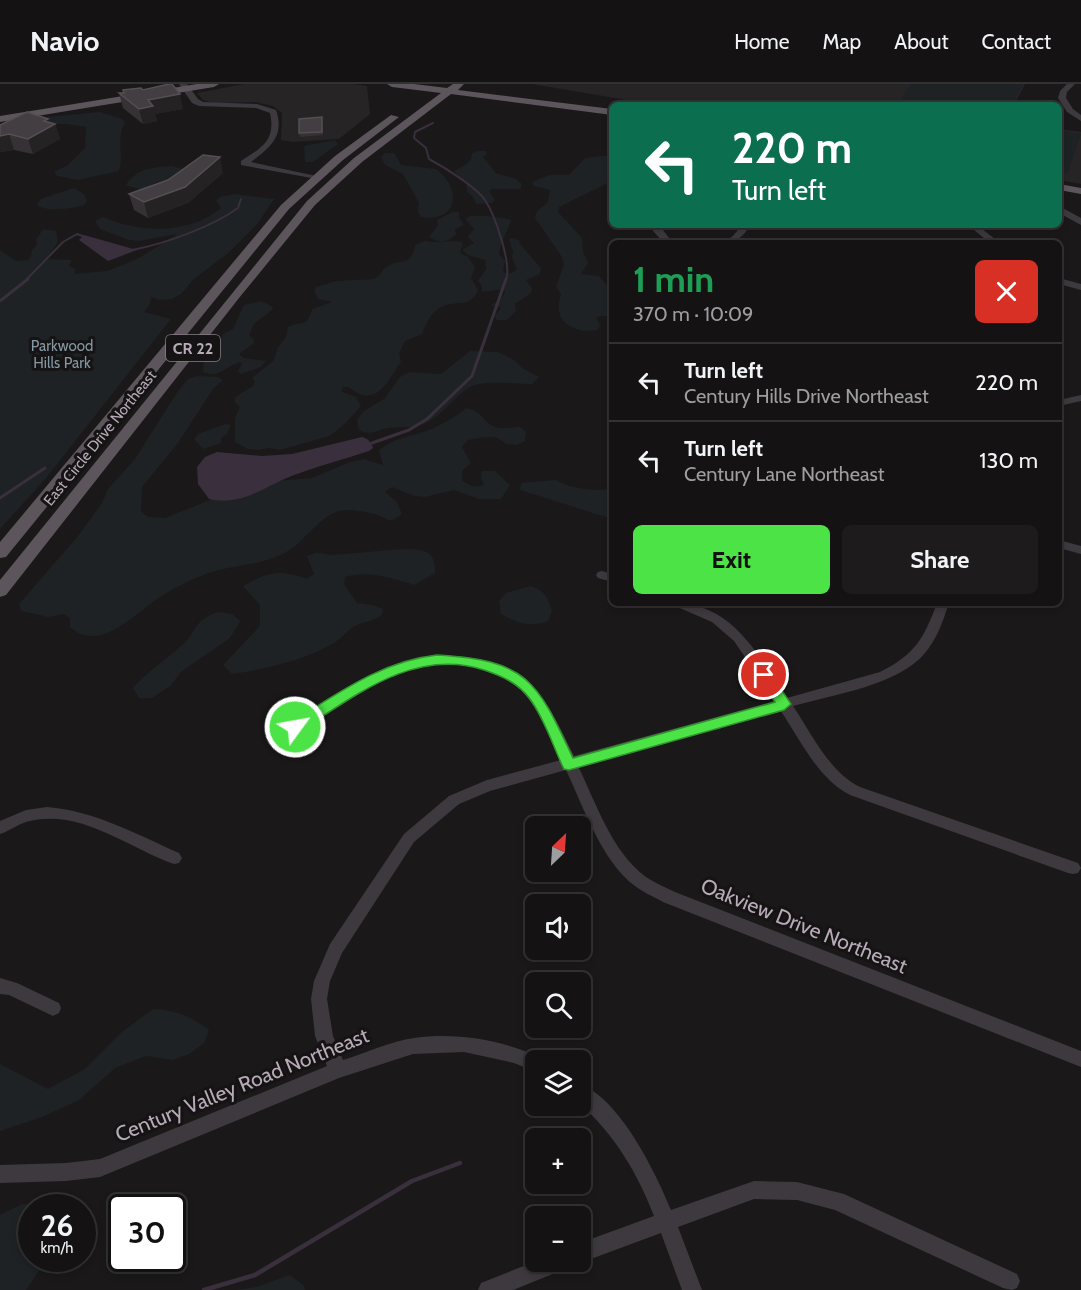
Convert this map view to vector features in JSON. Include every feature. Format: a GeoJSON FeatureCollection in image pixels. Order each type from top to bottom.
{"type":"FeatureCollection","features":[{"type":"Feature","properties":{"kind":"main road"},"geometry":{"type":"LineString","coordinates":[[0,119],[185,86],[214,84]]}},
{"type":"Feature","properties":{"kind":"main road"},"geometry":{"type":"LineString","coordinates":[[392,84],[445,86],[609,107]]}},
{"type":"Feature","properties":{"kind":"main road"},"geometry":{"type":"LineString","coordinates":[[417,100],[445,86],[609,112]]}},
{"type":"Feature","properties":{"kind":"main road","name":"East Circle Drive Northeast"},"geometry":{"type":"LineString","coordinates":[[0,591],[311,202],[445,86]]}},
{"type":"Feature","properties":{"kind":"main road","name":"East Circle Drive Northeast"},"geometry":{"type":"LineString","coordinates":[[0,553],[270,223],[317,177],[401,112]]}},
{"type":"Feature","properties":{"kind":"main road"},"geometry":{"type":"LineString","coordinates":[[1062,187],[1081,190]]}},
{"type":"Feature","properties":{"kind":"main road"},"geometry":{"type":"LineString","coordinates":[[1062,193],[1081,196]]}},
{"type":"Feature","properties":{"kind":"street"},"geometry":{"type":"LineString","coordinates":[[1071,84],[1064,91],[1062,98],[1070,110],[1081,118]]}},
{"type":"Feature","properties":{"kind":"street"},"geometry":{"type":"LineString","coordinates":[[185,86],[195,101],[202,104],[257,106],[270,110],[274,116],[275,136],[267,146],[244,163],[317,177]]}},
{"type":"Feature","properties":{"kind":"street"},"geometry":{"type":"LineString","coordinates":[[1062,211],[1081,222]]}},
{"type":"Feature","properties":{"kind":"street"},"geometry":{"type":"LineString","coordinates":[[656,228],[666,240]]}},
{"type":"Feature","properties":{"kind":"street"},"geometry":{"type":"LineString","coordinates":[[732,240],[744,228]]}},
{"type":"Feature","properties":{"kind":"street"},"geometry":{"type":"LineString","coordinates":[[976,228],[992,240]]}},
{"type":"Feature","properties":{"kind":"street"},"geometry":{"type":"LineString","coordinates":[[1062,282],[1081,287]]}},
{"type":"Feature","properties":{"kind":"street"},"geometry":{"type":"LineString","coordinates":[[1062,402],[1081,398]]}},
{"type":"Feature","properties":{"kind":"street"},"geometry":{"type":"LineString","coordinates":[[1062,545],[1081,550]]}},
{"type":"Feature","properties":{"kind":"street"},"geometry":{"type":"LineString","coordinates":[[687,606],[704,612],[728,627],[739,638],[825,765],[842,784],[855,791],[1073,868]]}},
{"type":"Feature","properties":{"kind":"street"},"geometry":{"type":"LineString","coordinates":[[338,1070],[324,1036],[320,999],[322,981],[336,949],[409,838],[439,811],[471,792],[884,676],[906,665],[926,645],[942,606]]}},
{"type":"Feature","properties":{"kind":"street","name":"Oakview Drive Northeast"},"geometry":{"type":"LineString","coordinates":[[295,727],[366,682],[389,671],[429,660],[473,662],[507,673],[523,683],[542,706],[569,765],[615,854],[630,873],[653,889],[1081,1059]]}},
{"type":"Feature","properties":{"kind":"street"},"geometry":{"type":"LineString","coordinates":[[0,828],[29,815],[61,814],[81,818],[174,858]]}},
{"type":"Feature","properties":{"kind":"street"},"geometry":{"type":"LineString","coordinates":[[0,986],[11,987],[53,1008]]}},
{"type":"Feature","properties":{"kind":"street","name":"Century Valley Road Northeast"},"geometry":{"type":"LineString","coordinates":[[0,1174],[66,1172],[100,1168],[338,1070],[386,1053],[438,1043],[464,1044],[490,1048],[525,1060]]}},
{"type":"Feature","properties":{"kind":"street"},"geometry":{"type":"LineString","coordinates":[[591,1100],[598,1105],[631,1146],[642,1166],[692,1290]]}},
{"type":"Feature","properties":{"kind":"street"},"geometry":{"type":"LineString","coordinates":[[591,1249],[754,1190],[797,1191],[837,1201],[1010,1281]]}},
{"type":"Feature","properties":{"kind":"street"},"geometry":{"type":"LineString","coordinates":[[488,1290],[533,1272]]}},
{"type":"Feature","properties":{"kind":"shaded area"},"geometry":{"type":"Polygon","coordinates":[[[244,84],[367,86],[370,114],[339,139],[293,142],[281,140],[282,113],[273,106],[255,102],[213,103],[203,100],[197,93],[244,84]]]}},
{"type":"Feature","properties":{"kind":"shaded area"},"geometry":{"type":"Polygon","coordinates":[[[532,84],[1025,84],[1016,102],[638,102],[532,84]]]}},
{"type":"Feature","properties":{"kind":"shaded area"},"geometry":{"type":"Polygon","coordinates":[[[1062,129],[1081,132],[1081,184],[1062,181],[1062,129]]]}},
{"type":"Feature","properties":{"kind":"shaded area"},"geometry":{"type":"Polygon","coordinates":[[[84,235],[137,250],[108,261],[79,240],[84,235]]]}},
{"type":"Feature","properties":{"kind":"shaded area"},"geometry":{"type":"Polygon","coordinates":[[[362,437],[368,440],[373,448],[369,451],[286,478],[244,497],[221,501],[209,499],[198,484],[197,467],[205,457],[217,452],[262,456],[292,454],[362,437]]]}},
{"type":"Feature","properties":{"kind":"green space"},"geometry":{"type":"Polygon","coordinates":[[[911,84],[1023,84],[1014,102],[920,102],[901,99],[911,84]]]}},
{"type":"Feature","properties":{"kind":"green space"},"geometry":{"type":"Polygon","coordinates":[[[100,112],[122,119],[125,123],[120,140],[119,171],[78,180],[57,176],[54,172],[68,165],[85,148],[86,127],[14,120],[100,112]]]}},
{"type":"Feature","properties":{"kind":"green space"},"geometry":{"type":"Polygon","coordinates":[[[1062,131],[1081,134],[1068,173],[1062,172],[1062,131]]]}},
{"type":"Feature","properties":{"kind":"green space"},"geometry":{"type":"Polygon","coordinates":[[[335,140],[338,144],[313,162],[305,162],[304,146],[335,140]]]}},
{"type":"Feature","properties":{"kind":"green space"},"geometry":{"type":"Polygon","coordinates":[[[486,151],[487,155],[483,157],[496,173],[516,179],[521,183],[521,189],[491,189],[489,191],[495,200],[492,203],[476,204],[467,192],[466,182],[454,172],[470,161],[472,153],[486,151]]]}},
{"type":"Feature","properties":{"kind":"green space"},"geometry":{"type":"Polygon","coordinates":[[[385,153],[394,153],[401,165],[436,169],[450,185],[453,194],[449,209],[443,215],[421,217],[418,211],[419,203],[403,174],[385,165],[381,157],[385,153]]]}},
{"type":"Feature","properties":{"kind":"green space"},"geometry":{"type":"Polygon","coordinates":[[[609,155],[609,182],[559,207],[558,212],[582,238],[583,252],[588,263],[581,274],[599,276],[609,288],[609,317],[596,318],[600,325],[598,330],[589,331],[573,328],[562,319],[559,312],[561,295],[556,286],[564,265],[562,257],[535,218],[537,211],[548,202],[550,190],[534,186],[532,182],[549,175],[569,175],[585,158],[609,155]]]}},
{"type":"Feature","properties":{"kind":"green space"},"geometry":{"type":"Polygon","coordinates":[[[172,166],[183,169],[178,177],[155,183],[141,190],[126,185],[130,179],[141,172],[152,168],[172,166]]]}},
{"type":"Feature","properties":{"kind":"green space"},"geometry":{"type":"Polygon","coordinates":[[[74,188],[84,194],[87,201],[84,205],[52,209],[37,205],[41,199],[74,188]]]}},
{"type":"Feature","properties":{"kind":"green space","name":"Parkwood Hills Park"},"geometry":{"type":"Polygon","coordinates":[[[234,194],[274,199],[258,223],[227,254],[194,279],[181,294],[172,299],[160,300],[151,297],[150,304],[144,312],[171,319],[47,477],[0,529],[0,250],[16,261],[28,260],[43,229],[56,231],[58,242],[46,259],[72,260],[69,266],[75,269],[75,274],[107,271],[141,257],[177,234],[139,241],[129,240],[100,229],[95,221],[103,217],[148,228],[179,227],[208,217],[221,208],[216,201],[220,197],[234,194]]]}},
{"type":"Feature","properties":{"kind":"green space"},"geometry":{"type":"Polygon","coordinates":[[[453,212],[459,212],[459,218],[464,225],[455,229],[456,234],[444,241],[437,241],[429,237],[438,225],[437,220],[453,212]]]}},
{"type":"Feature","properties":{"kind":"green space"},"geometry":{"type":"Polygon","coordinates":[[[470,216],[491,216],[511,220],[499,254],[505,261],[503,270],[505,273],[512,273],[517,269],[512,258],[513,252],[509,239],[513,238],[520,241],[519,243],[541,268],[540,274],[526,280],[532,288],[531,293],[515,304],[516,311],[507,320],[496,320],[495,315],[501,308],[491,305],[501,299],[505,292],[504,289],[482,292],[482,286],[478,281],[486,269],[485,260],[468,255],[462,250],[474,243],[468,237],[474,229],[465,219],[470,216]]]}},
{"type":"Feature","properties":{"kind":"green space"},"geometry":{"type":"Polygon","coordinates":[[[425,241],[463,243],[460,253],[468,257],[475,267],[471,278],[478,290],[475,296],[467,301],[441,307],[429,319],[422,334],[405,341],[399,354],[401,362],[380,391],[367,395],[343,387],[342,392],[356,397],[361,406],[329,436],[280,450],[248,449],[235,442],[235,418],[240,407],[235,402],[235,397],[253,386],[255,382],[252,378],[274,360],[278,347],[286,337],[288,327],[306,321],[312,309],[332,302],[318,299],[314,291],[316,287],[336,281],[374,279],[390,265],[407,260],[415,245],[425,241]]]}},
{"type":"Feature","properties":{"kind":"green space"},"geometry":{"type":"Polygon","coordinates":[[[261,301],[273,307],[272,310],[254,324],[249,335],[254,340],[253,344],[239,354],[244,358],[266,361],[261,367],[241,374],[238,371],[242,364],[240,362],[218,373],[203,372],[204,360],[217,347],[223,334],[233,329],[244,305],[261,301]]]}},
{"type":"Feature","properties":{"kind":"green space"},"geometry":{"type":"Polygon","coordinates":[[[470,351],[498,352],[539,377],[532,384],[493,383],[472,386],[435,417],[421,425],[389,428],[370,433],[359,430],[357,420],[364,411],[384,399],[400,377],[410,372],[441,374],[470,351]]]}},
{"type":"Feature","properties":{"kind":"green space"},"geometry":{"type":"Polygon","coordinates":[[[197,376],[218,377],[223,380],[213,389],[178,443],[142,487],[141,511],[148,517],[165,518],[220,496],[275,481],[312,478],[350,462],[364,459],[383,465],[379,450],[397,440],[433,428],[466,408],[472,409],[495,427],[520,427],[526,432],[525,441],[517,445],[506,444],[497,438],[483,437],[468,440],[462,447],[471,463],[462,471],[462,480],[472,486],[481,486],[484,485],[481,478],[482,471],[495,471],[510,485],[501,499],[479,499],[454,490],[425,497],[414,496],[392,487],[385,492],[397,502],[402,514],[397,518],[388,520],[379,515],[364,512],[338,511],[323,520],[288,551],[267,560],[212,572],[190,581],[173,589],[127,622],[104,634],[92,636],[81,634],[70,627],[70,618],[64,614],[48,617],[21,611],[19,604],[78,536],[102,503],[108,489],[135,459],[178,391],[188,379],[197,376]]]}},
{"type":"Feature","properties":{"kind":"green space"},"geometry":{"type":"Polygon","coordinates":[[[226,424],[231,425],[227,434],[221,438],[221,443],[203,449],[194,439],[200,433],[226,424]]]}},
{"type":"Feature","properties":{"kind":"green space"},"geometry":{"type":"Polygon","coordinates":[[[555,480],[583,489],[609,488],[609,518],[520,490],[521,483],[555,480]]]}},
{"type":"Feature","properties":{"kind":"green space"},"geometry":{"type":"Polygon","coordinates":[[[402,549],[426,552],[433,559],[435,573],[414,585],[371,575],[345,577],[344,584],[357,603],[383,609],[379,617],[354,627],[337,641],[322,649],[285,663],[232,674],[223,665],[260,626],[260,605],[243,586],[267,575],[281,573],[307,579],[314,574],[307,556],[316,553],[333,555],[402,549]]]}},
{"type":"Feature","properties":{"kind":"green space"},"geometry":{"type":"Polygon","coordinates":[[[530,586],[542,592],[547,598],[552,611],[548,621],[524,624],[501,614],[499,601],[506,593],[530,586]]]}},
{"type":"Feature","properties":{"kind":"green space"},"geometry":{"type":"Polygon","coordinates":[[[218,612],[232,614],[240,621],[230,638],[182,671],[170,686],[152,698],[139,698],[133,688],[185,642],[203,619],[218,612]]]}},
{"type":"Feature","properties":{"kind":"green space"},"geometry":{"type":"Polygon","coordinates":[[[153,1009],[176,1012],[202,1025],[209,1030],[204,1043],[189,1054],[173,1060],[146,1056],[115,1068],[79,1100],[42,1117],[0,1131],[0,1064],[48,1089],[85,1069],[122,1032],[153,1009]]]}},
{"type":"Feature","properties":{"kind":"green space"},"geometry":{"type":"Polygon","coordinates":[[[18,1206],[18,1272],[38,1272],[26,1290],[0,1290],[0,1215],[18,1206]]]}},
{"type":"Feature","properties":{"kind":"green space"},"geometry":{"type":"Polygon","coordinates":[[[290,1275],[304,1286],[305,1290],[237,1290],[256,1287],[290,1275]]]}},
{"type":"Feature","properties":{"kind":"building"},"geometry":{"type":"Polygon","coordinates":[[[172,84],[180,94],[148,100],[153,106],[139,109],[119,93],[124,93],[123,90],[141,88],[143,90],[172,84]]]}},
{"type":"Feature","properties":{"kind":"building"},"geometry":{"type":"Polygon","coordinates":[[[27,112],[48,119],[44,121],[55,124],[28,139],[9,134],[0,136],[0,125],[27,112]]]}},
{"type":"Feature","properties":{"kind":"building"},"geometry":{"type":"Polygon","coordinates":[[[322,117],[322,132],[299,133],[299,119],[322,117]]]}},
{"type":"Feature","properties":{"kind":"building"},"geometry":{"type":"Polygon","coordinates":[[[203,155],[220,157],[185,187],[144,202],[129,194],[168,180],[203,155]]]}},
{"type":"Feature","properties":{"kind":"waterway"},"geometry":{"type":"LineString","coordinates":[[433,123],[415,132],[414,138],[426,148],[429,159],[467,183],[485,200],[502,240],[507,263],[506,280]]}},
{"type":"Feature","properties":{"kind":"waterway"},"geometry":{"type":"LineString","coordinates":[[132,250],[158,244],[201,228],[238,208],[241,199]]}},
{"type":"Feature","properties":{"kind":"waterway"},"geometry":{"type":"LineString","coordinates":[[26,280],[63,242],[77,234],[88,238]]}},
{"type":"Feature","properties":{"kind":"waterway"},"geometry":{"type":"LineString","coordinates":[[0,301],[28,279]]}},
{"type":"Feature","properties":{"kind":"waterway"},"geometry":{"type":"LineString","coordinates":[[372,443],[409,430],[427,419],[472,376],[506,279]]}},
{"type":"Feature","properties":{"kind":"waterway"},"geometry":{"type":"LineString","coordinates":[[0,498],[45,468]]}},
{"type":"Feature","properties":{"kind":"waterway"},"geometry":{"type":"LineString","coordinates":[[204,1290],[255,1275],[412,1181],[460,1163]]}},
{"type":"Feature","properties":{"kind":"route"},"geometry":{"type":"LineString","coordinates":[[295,727],[373,678],[389,671],[421,661],[454,659],[491,667],[523,683],[542,706],[569,765],[784,704],[764,675]]}}]}
